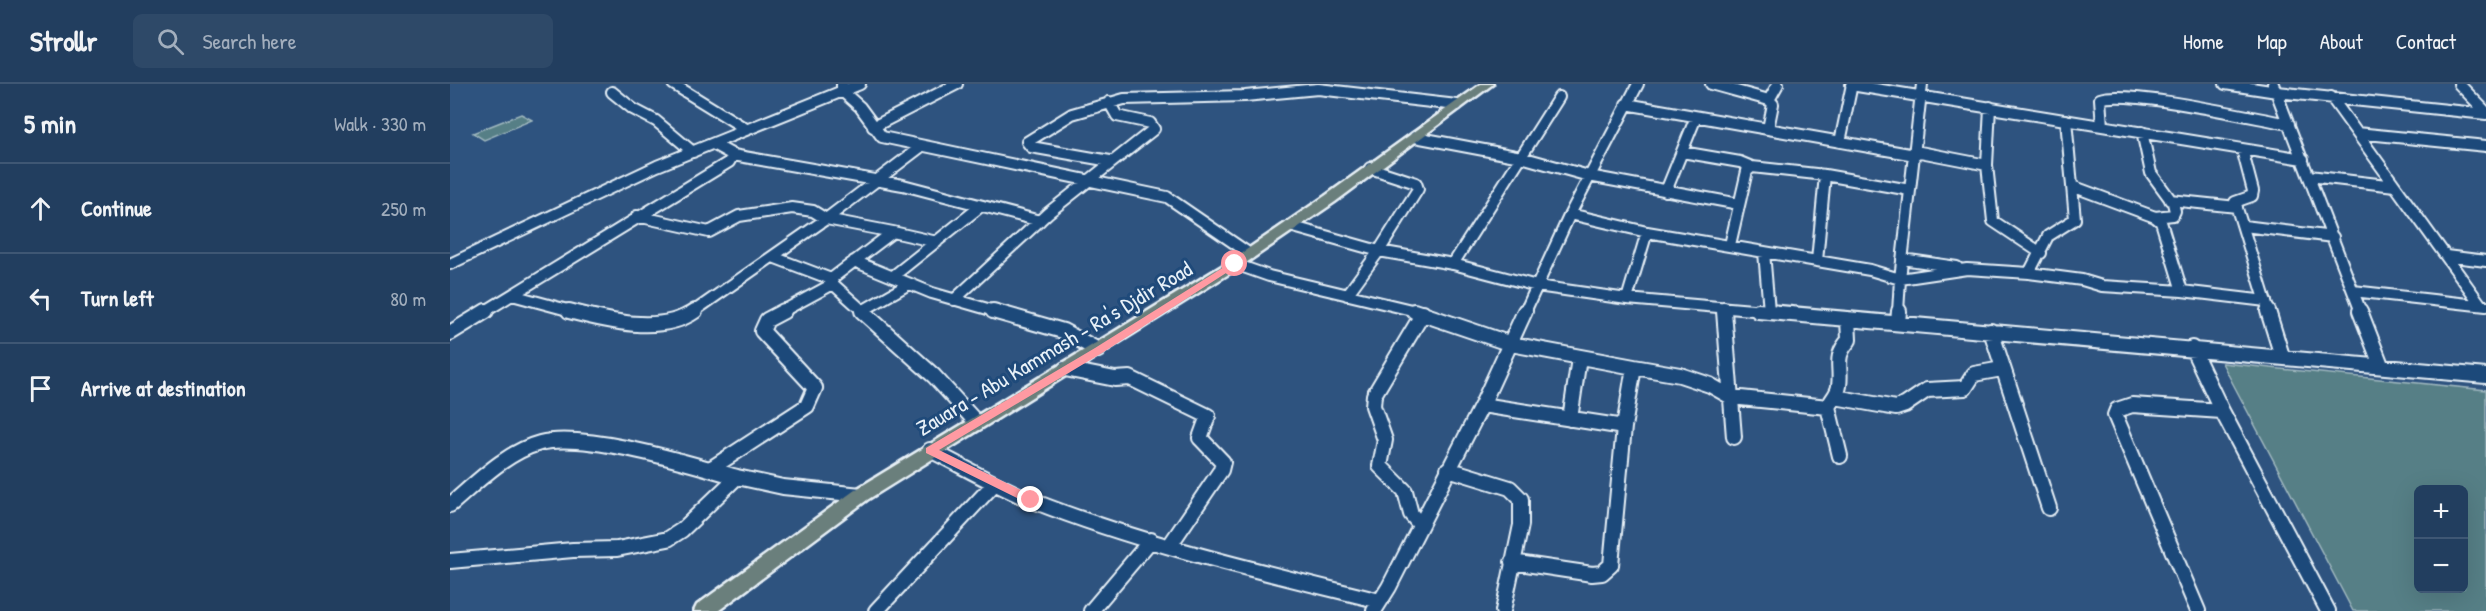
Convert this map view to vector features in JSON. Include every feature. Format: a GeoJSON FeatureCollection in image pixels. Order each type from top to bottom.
{"type":"FeatureCollection","features":[{"type":"Feature","properties":{"kind":"main road","name":"Zauara - Abu Kammash - Ra's Djdir Road"},"geometry":{"type":"LineString","coordinates":[[713,609],[861,495],[930,450],[1098,350],[1235,264],[1488,84]]}},
{"type":"Feature","properties":{"kind":"street"},"geometry":{"type":"LineString","coordinates":[[673,84],[746,129]]}},
{"type":"Feature","properties":{"kind":"street"},"geometry":{"type":"LineString","coordinates":[[450,264],[657,166],[842,88],[860,84]]}},
{"type":"Feature","properties":{"kind":"street"},"geometry":{"type":"LineString","coordinates":[[873,127],[957,84]]}},
{"type":"Feature","properties":{"kind":"street"},"geometry":{"type":"LineString","coordinates":[[1245,96],[1248,84]]}},
{"type":"Feature","properties":{"kind":"street"},"geometry":{"type":"LineString","coordinates":[[930,450],[994,484],[1070,514],[1223,562],[1377,606],[1389,588],[1482,405],[1570,214],[1638,84]]}},
{"type":"Feature","properties":{"kind":"street"},"geometry":{"type":"LineString","coordinates":[[1711,84],[1769,100],[1773,104],[1768,129]]}},
{"type":"Feature","properties":{"kind":"street"},"geometry":{"type":"LineString","coordinates":[[1769,100],[1779,84]]}},
{"type":"Feature","properties":{"kind":"street"},"geometry":{"type":"LineString","coordinates":[[1898,322],[1902,259],[1922,84]]}},
{"type":"Feature","properties":{"kind":"street"},"geometry":{"type":"LineString","coordinates":[[2134,84],[2136,98]]}},
{"type":"Feature","properties":{"kind":"street"},"geometry":{"type":"LineString","coordinates":[[2225,84],[2275,88],[2331,98],[2486,113]]}},
{"type":"Feature","properties":{"kind":"street"},"geometry":{"type":"LineString","coordinates":[[2459,84],[2486,113]]}},
{"type":"Feature","properties":{"kind":"street"},"geometry":{"type":"LineString","coordinates":[[1840,142],[1852,85],[2303,159]]}},
{"type":"Feature","properties":{"kind":"street"},"geometry":{"type":"LineString","coordinates":[[1110,161],[1031,147],[1027,142],[1072,114],[1124,99],[1245,96],[1317,86],[1457,105]]}},
{"type":"Feature","properties":{"kind":"street"},"geometry":{"type":"LineString","coordinates":[[842,88],[860,107],[882,137],[1167,197],[1250,254]]}},
{"type":"Feature","properties":{"kind":"street"},"geometry":{"type":"LineString","coordinates":[[2275,88],[2381,365]]}},
{"type":"Feature","properties":{"kind":"street"},"geometry":{"type":"LineString","coordinates":[[612,92],[633,109],[656,121],[693,152]]}},
{"type":"Feature","properties":{"kind":"street"},"geometry":{"type":"LineString","coordinates":[[1453,264],[1559,97]]}},
{"type":"Feature","properties":{"kind":"street"},"geometry":{"type":"LineString","coordinates":[[2102,126],[2100,99],[2103,97],[2136,98],[2289,124]]}},
{"type":"Feature","properties":{"kind":"street"},"geometry":{"type":"LineString","coordinates":[[2331,98],[2483,306]]}},
{"type":"Feature","properties":{"kind":"street"},"geometry":{"type":"LineString","coordinates":[[954,300],[997,258],[1110,161],[1149,135],[1154,126],[1117,116],[1109,102]]}},
{"type":"Feature","properties":{"kind":"street"},"geometry":{"type":"LineString","coordinates":[[1626,104],[1840,142],[1987,165]]}},
{"type":"Feature","properties":{"kind":"street"},"geometry":{"type":"LineString","coordinates":[[1990,107],[1987,165],[1993,221],[2041,253]]}},
{"type":"Feature","properties":{"kind":"street"},"geometry":{"type":"LineString","coordinates":[[1666,191],[1696,117]]}},
{"type":"Feature","properties":{"kind":"street"},"geometry":{"type":"LineString","coordinates":[[2029,273],[2048,236],[2074,219],[2066,120]]}},
{"type":"Feature","properties":{"kind":"street"},"geometry":{"type":"LineString","coordinates":[[2142,132],[2151,173],[2175,211],[2173,215],[2155,217]]}},
{"type":"Feature","properties":{"kind":"street"},"geometry":{"type":"LineString","coordinates":[[2357,133],[2486,146]]}},
{"type":"Feature","properties":{"kind":"street"},"geometry":{"type":"LineString","coordinates":[[1414,137],[1521,157],[1589,176],[1739,204]]}},
{"type":"Feature","properties":{"kind":"street"},"geometry":{"type":"LineString","coordinates":[[713,144],[733,155],[877,180],[1040,221]]}},
{"type":"Feature","properties":{"kind":"street"},"geometry":{"type":"LineString","coordinates":[[512,295],[620,322],[645,324],[672,322],[694,313],[826,219],[922,146]]}},
{"type":"Feature","properties":{"kind":"street"},"geometry":{"type":"LineString","coordinates":[[2242,149],[2253,191],[2252,196],[2235,202],[2282,356]]}},
{"type":"Feature","properties":{"kind":"street"},"geometry":{"type":"LineString","coordinates":[[1682,152],[1740,162],[1752,167],[1826,175],[1910,190]]}},
{"type":"Feature","properties":{"kind":"street"},"geometry":{"type":"LineString","coordinates":[[450,333],[637,216],[729,162],[733,155]]}},
{"type":"Feature","properties":{"kind":"street"},"geometry":{"type":"LineString","coordinates":[[1730,244],[1747,171],[1752,167]]}},
{"type":"Feature","properties":{"kind":"street"},"geometry":{"type":"LineString","coordinates":[[1347,295],[1379,251],[1418,189],[1416,183],[1370,168]]}},
{"type":"Feature","properties":{"kind":"street"},"geometry":{"type":"LineString","coordinates":[[1817,261],[1826,175]]}},
{"type":"Feature","properties":{"kind":"street"},"geometry":{"type":"LineString","coordinates":[[2309,176],[2395,186]]}},
{"type":"Feature","properties":{"kind":"street"},"geometry":{"type":"LineString","coordinates":[[2072,186],[2155,217],[2164,225],[2182,291]]}},
{"type":"Feature","properties":{"kind":"street"},"geometry":{"type":"LineString","coordinates":[[2170,200],[2237,207]]}},
{"type":"Feature","properties":{"kind":"street"},"geometry":{"type":"LineString","coordinates":[[892,277],[981,206]]}},
{"type":"Feature","properties":{"kind":"street"},"geometry":{"type":"LineString","coordinates":[[637,216],[709,232],[739,216],[760,211],[792,208],[813,211],[826,219],[937,242]]}},
{"type":"Feature","properties":{"kind":"street"},"geometry":{"type":"LineString","coordinates":[[1570,214],[1647,232],[1730,244],[1870,270],[1900,279],[1967,269]]}},
{"type":"Feature","properties":{"kind":"street"},"geometry":{"type":"LineString","coordinates":[[1290,226],[1379,251],[1453,264],[1537,286],[1627,298],[2486,376]]}},
{"type":"Feature","properties":{"kind":"street"},"geometry":{"type":"LineString","coordinates":[[2244,226],[2332,237]]}},
{"type":"Feature","properties":{"kind":"street"},"geometry":{"type":"LineString","coordinates":[[710,469],[807,406],[815,387],[762,331],[767,320],[832,281],[892,232]]}},
{"type":"Feature","properties":{"kind":"street"},"geometry":{"type":"LineString","coordinates":[[1627,298],[1647,232]]}},
{"type":"Feature","properties":{"kind":"street"},"geometry":{"type":"LineString","coordinates":[[1764,252],[1769,311]]}},
{"type":"Feature","properties":{"kind":"street"},"geometry":{"type":"LineString","coordinates":[[2446,256],[2486,261]]}},
{"type":"Feature","properties":{"kind":"street"},"geometry":{"type":"LineString","coordinates":[[773,257],[832,281],[934,376],[977,423]]}},
{"type":"Feature","properties":{"kind":"street"},"geometry":{"type":"LineString","coordinates":[[1902,259],[1967,269],[2029,273],[2082,280],[2102,286],[2182,291],[2266,301]]}},
{"type":"Feature","properties":{"kind":"street"},"geometry":{"type":"LineString","coordinates":[[854,261],[954,300],[1063,331],[1098,350]]}},
{"type":"Feature","properties":{"kind":"street"},"geometry":{"type":"LineString","coordinates":[[1235,264],[1269,276],[1423,313],[1511,344],[1687,377],[1710,384],[1731,397],[1896,408],[1905,405],[1927,390],[1965,388],[1974,374],[2002,369]]}},
{"type":"Feature","properties":{"kind":"street"},"geometry":{"type":"LineString","coordinates":[[862,311],[909,284]]}},
{"type":"Feature","properties":{"kind":"street"},"geometry":{"type":"LineString","coordinates":[[2353,291],[2483,306]]}},
{"type":"Feature","properties":{"kind":"street"},"geometry":{"type":"LineString","coordinates":[[1724,307],[1734,437]]}},
{"type":"Feature","properties":{"kind":"street"},"geometry":{"type":"LineString","coordinates":[[1420,525],[1411,514],[1405,491],[1380,466],[1384,440],[1373,406],[1374,395],[1423,313]]}},
{"type":"Feature","properties":{"kind":"street"},"geometry":{"type":"LineString","coordinates":[[1840,456],[1832,402],[1839,387],[1838,354],[1849,340],[1848,319]]}},
{"type":"Feature","properties":{"kind":"street"},"geometry":{"type":"LineString","coordinates":[[1991,331],[2049,508]]}},
{"type":"Feature","properties":{"kind":"street"},"geometry":{"type":"LineString","coordinates":[[2192,348],[2222,411],[2328,611]]}},
{"type":"Feature","properties":{"kind":"street"},"geometry":{"type":"LineString","coordinates":[[1570,419],[1579,358]]}},
{"type":"Feature","properties":{"kind":"street"},"geometry":{"type":"LineString","coordinates":[[1512,562],[1592,574],[1602,573],[1611,565],[1624,427],[1634,367]]}},
{"type":"Feature","properties":{"kind":"street"},"geometry":{"type":"LineString","coordinates":[[1065,369],[1115,380],[1130,378],[1208,416],[1200,438],[1223,462],[1221,470],[1170,545]]}},
{"type":"Feature","properties":{"kind":"street"},"geometry":{"type":"LineString","coordinates":[[1482,405],[1624,427]]}},
{"type":"Feature","properties":{"kind":"street"},"geometry":{"type":"LineString","coordinates":[[2198,611],[2115,415],[2116,410],[2132,405],[2222,411]]}},
{"type":"Feature","properties":{"kind":"street"},"geometry":{"type":"LineString","coordinates":[[450,505],[494,469],[540,443],[574,440],[783,487],[861,495]]}},
{"type":"Feature","properties":{"kind":"street"},"geometry":{"type":"LineString","coordinates":[[1448,469],[1510,488],[1519,493],[1522,503],[1503,611]]}},
{"type":"Feature","properties":{"kind":"street"},"geometry":{"type":"LineString","coordinates":[[450,561],[617,549],[668,539],[682,530],[736,477]]}},
{"type":"Feature","properties":{"kind":"street"},"geometry":{"type":"LineString","coordinates":[[876,611],[994,484]]}},
{"type":"Feature","properties":{"kind":"street"},"geometry":{"type":"LineString","coordinates":[[1091,611],[1151,540]]}},
{"type":"Feature","properties":{"kind":"green space"},"geometry":{"type":"Polygon","coordinates":[[[521,114],[532,120],[484,140],[473,133],[521,114]]]}},
{"type":"Feature","properties":{"kind":"green space"},"geometry":{"type":"Polygon","coordinates":[[[2222,363],[2486,390],[2486,611],[2353,611],[2222,363]]]}},
{"type":"Feature","properties":{"kind":"route"},"geometry":{"type":"LineString","coordinates":[[1031,500],[981,478],[930,450],[1098,350],[1235,264]]}}]}
